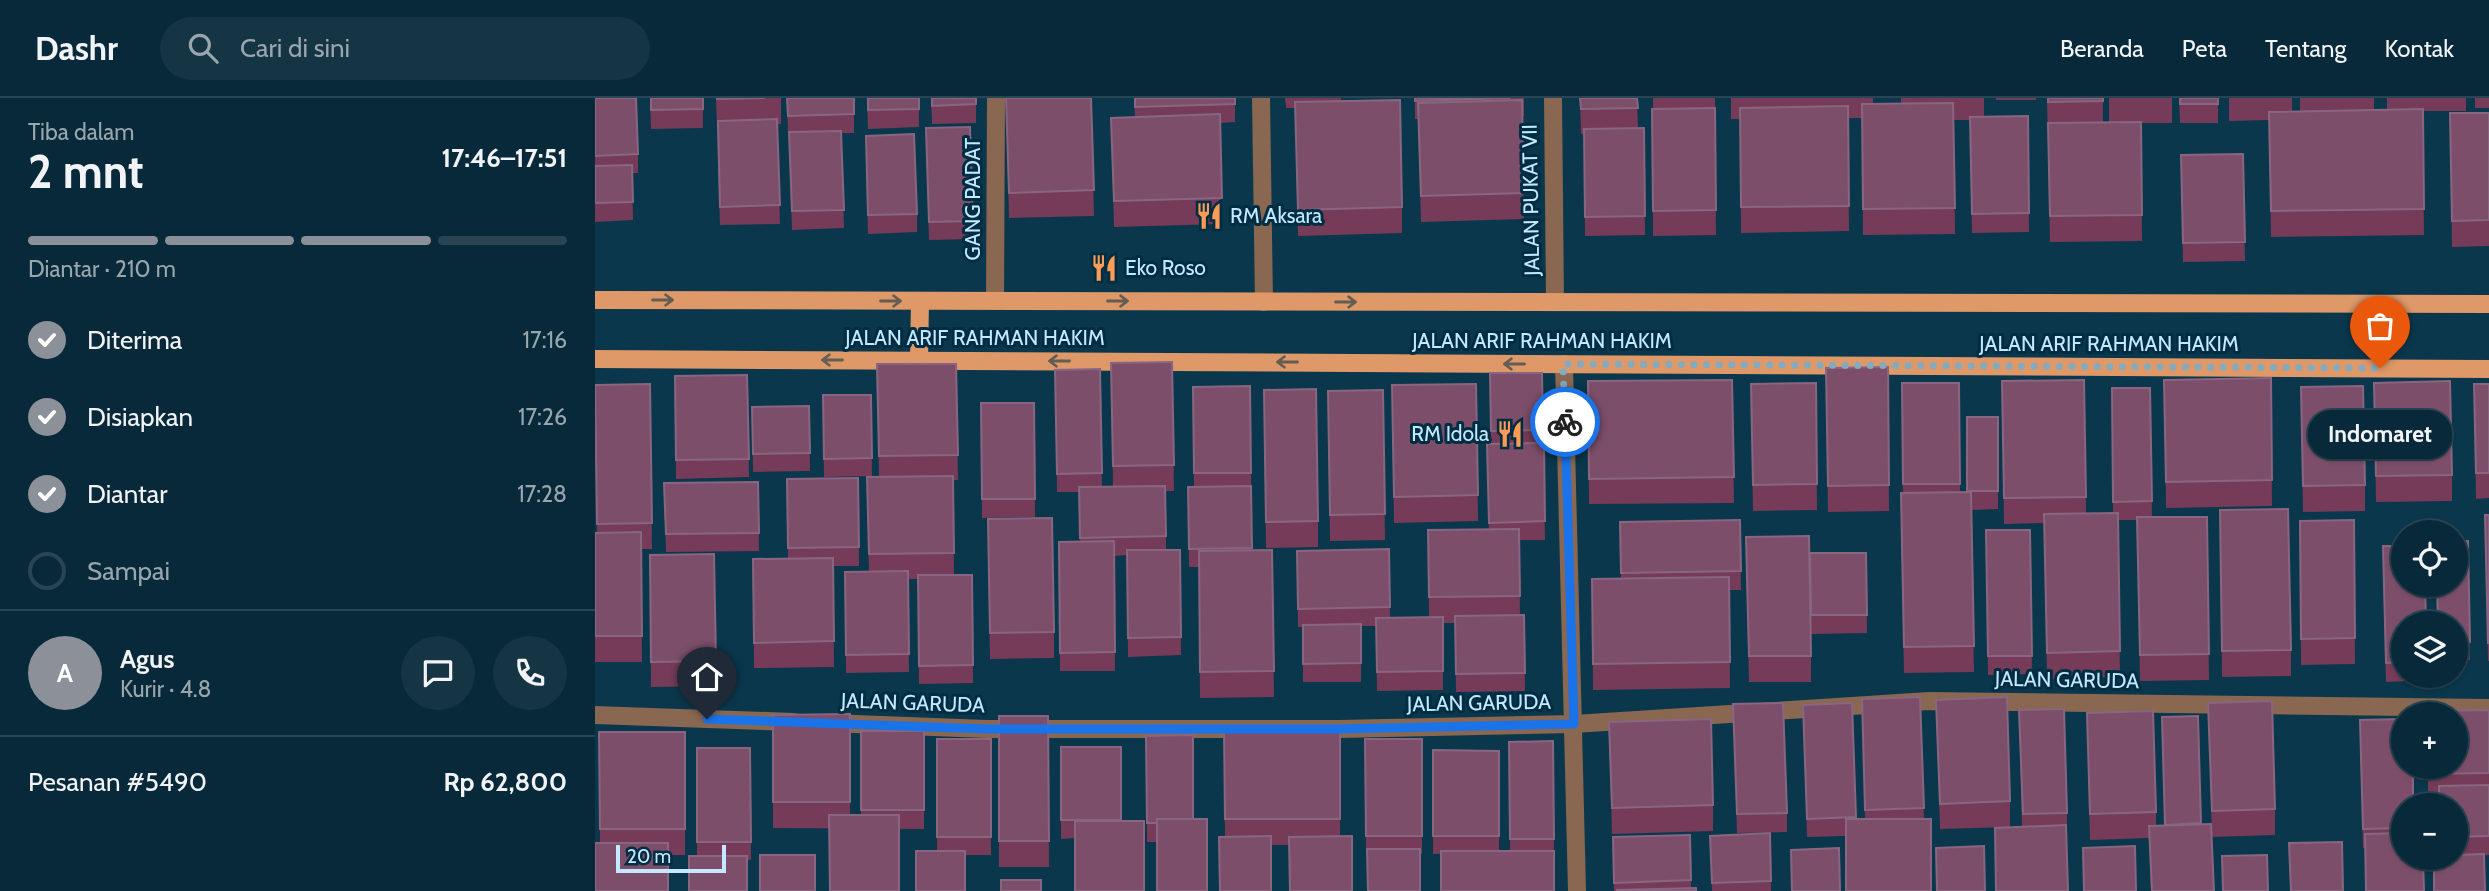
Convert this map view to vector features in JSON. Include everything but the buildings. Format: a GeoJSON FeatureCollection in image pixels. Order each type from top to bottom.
{"type":"FeatureCollection","features":[{"type":"Feature","properties":{"kind":"main road","name":"JALAN ARIF RAHMAN HAKIM"},"geometry":{"type":"LineString","coordinates":[[595,300],[2489,304]]}},
{"type":"Feature","properties":{"kind":"main road"},"geometry":{"type":"LineString","coordinates":[[919,360],[920,301]]}},
{"type":"Feature","properties":{"kind":"main road","name":"JALAN ARIF RAHMAN HAKIM"},"geometry":{"type":"LineString","coordinates":[[595,359],[2489,369]]}},
{"type":"Feature","properties":{"kind":"street","name":"GANG PADAT"},"geometry":{"type":"LineString","coordinates":[[995,301],[996,98]]}},
{"type":"Feature","properties":{"kind":"street"},"geometry":{"type":"LineString","coordinates":[[1261,98],[1264,302]]}},
{"type":"Feature","properties":{"kind":"street","name":"JALAN PUKAT VII"},"geometry":{"type":"LineString","coordinates":[[1553,98],[1555,302]]}},
{"type":"Feature","properties":{"kind":"street"},"geometry":{"type":"LineString","coordinates":[[1563,364],[1577,891]]}},
{"type":"Feature","properties":{"kind":"street","name":"JALAN GARUDA"},"geometry":{"type":"LineString","coordinates":[[595,715],[986,729],[1339,729],[1574,724],[1929,701],[2489,708]]}},
{"type":"Feature","properties":{"kind":"way so far"},"geometry":{"type":"LineString","coordinates":[[1565,422],[1563,364],[2380,368]]}},
{"type":"Feature","properties":{"kind":"place","name":"RM Aksara"},"geometry":{"type":"Point","coordinates":[1209,216]}},
{"type":"Feature","properties":{"kind":"place","name":"Eko Roso"},"geometry":{"type":"Point","coordinates":[1104,268]}},
{"type":"Feature","properties":{"kind":"place","name":"Indomaret"},"geometry":{"type":"Point","coordinates":[2380,368]}},
{"type":"Feature","properties":{"kind":"place","name":"RM Idola"},"geometry":{"type":"Point","coordinates":[1510,434]}},
{"type":"Feature","properties":{"kind":"route"},"geometry":{"type":"LineString","coordinates":[[707,719],[986,729],[1339,729],[1574,724],[1565,422]]}}]}
